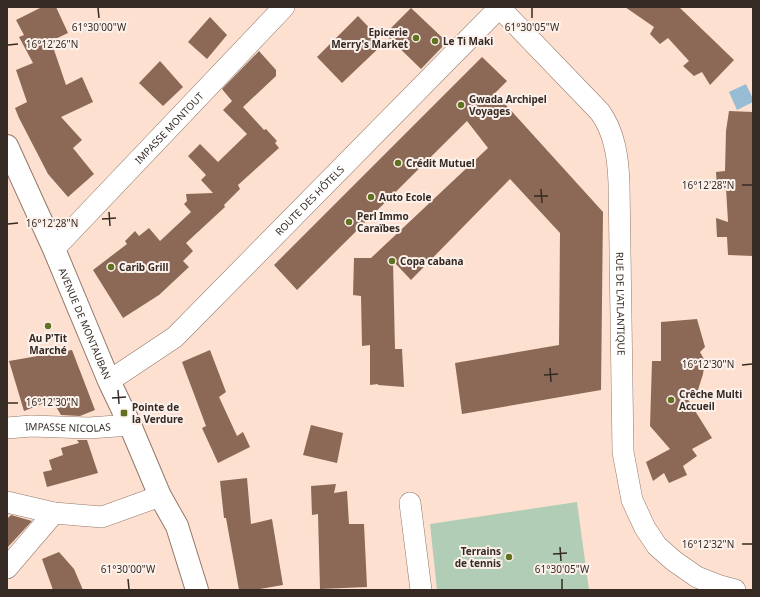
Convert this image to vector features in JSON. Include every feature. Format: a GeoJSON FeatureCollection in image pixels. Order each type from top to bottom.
{"type":"FeatureCollection","features":[{"type":"Feature","properties":{"kind":"main road","name":"AVENUE DE MONTAUBAN"},"geometry":{"type":"LineString","coordinates":[[7,146],[54,249],[109,381],[130,425],[160,496],[177,526],[197,590]]}},
{"type":"Feature","properties":{"kind":"street","name":"IMPASSE MONTOUT"},"geometry":{"type":"LineString","coordinates":[[54,249],[284,7]]}},
{"type":"Feature","properties":{"kind":"street","name":"ROUTE DES HÔTELS"},"geometry":{"type":"LineString","coordinates":[[109,381],[175,337],[500,7]]}},
{"type":"Feature","properties":{"kind":"street","name":"RUE DE L'ATLANTIQUE"},"geometry":{"type":"LineString","coordinates":[[500,7],[600,112],[612,134],[618,157],[619,183],[623,452],[632,500],[645,528],[657,546],[674,561],[698,577],[735,590]]}},
{"type":"Feature","properties":{"kind":"street","name":"IMPASSE NICOLAS"},"geometry":{"type":"LineString","coordinates":[[7,428],[31,426],[89,428],[130,425]]}},
{"type":"Feature","properties":{"kind":"street"},"geometry":{"type":"LineString","coordinates":[[7,502],[54,513],[102,517],[160,496]]}},
{"type":"Feature","properties":{"kind":"street"},"geometry":{"type":"LineString","coordinates":[[410,503],[421,590]]}},
{"type":"Feature","properties":{"kind":"street"},"geometry":{"type":"LineString","coordinates":[[7,568],[54,513]]}},
{"type":"Feature","properties":{"kind":"green space","name":"Terrains de tennis"},"geometry":{"type":"Polygon","coordinates":[[[577,502],[589,590],[437,590],[430,524],[577,502]]]}},
{"type":"Feature","properties":{"kind":"water"},"geometry":{"type":"Polygon","coordinates":[[[746,84],[753,102],[737,110],[729,92],[746,84]]]}},
{"type":"Feature","properties":{"kind":"building"},"geometry":{"type":"Polygon","coordinates":[[[42,7],[56,7],[68,33],[51,41],[66,85],[82,77],[93,102],[61,117],[82,140],[73,148],[94,174],[68,197],[48,174],[15,108],[27,102],[16,70],[33,63],[19,37],[24,35],[16,20],[42,7]]]}},
{"type":"Feature","properties":{"kind":"building"},"geometry":{"type":"Polygon","coordinates":[[[625,7],[679,7],[734,60],[710,85],[702,72],[694,76],[683,66],[689,61],[668,38],[660,44],[650,34],[654,27],[625,7]]]}},
{"type":"Feature","properties":{"kind":"building","name":"Epicerie Merry's Market"},"geometry":{"type":"Polygon","coordinates":[[[411,8],[447,42],[421,69],[385,34],[411,8]]]}},
{"type":"Feature","properties":{"kind":"building"},"geometry":{"type":"Polygon","coordinates":[[[358,16],[384,43],[342,83],[317,57],[358,16]]]}},
{"type":"Feature","properties":{"kind":"building"},"geometry":{"type":"Polygon","coordinates":[[[210,17],[227,35],[207,59],[188,42],[210,17]]]}},
{"type":"Feature","properties":{"kind":"building"},"geometry":{"type":"Polygon","coordinates":[[[259,51],[276,70],[276,76],[243,107],[264,130],[266,129],[277,141],[275,143],[279,148],[238,185],[240,189],[224,205],[225,207],[186,243],[193,251],[183,261],[189,267],[159,295],[123,318],[93,270],[127,244],[125,241],[135,231],[139,236],[149,228],[160,241],[191,212],[184,204],[187,201],[186,194],[213,193],[201,180],[206,175],[188,156],[200,144],[218,162],[247,134],[223,110],[232,101],[222,89],[259,51]]]}},
{"type":"Feature","properties":{"kind":"building","name":"Copa cabana"},"geometry":{"type":"Polygon","coordinates":[[[482,57],[507,81],[495,93],[603,212],[601,390],[462,414],[455,363],[559,345],[560,233],[510,179],[411,280],[393,261],[395,349],[402,349],[404,387],[378,384],[370,385],[370,345],[362,346],[361,296],[353,295],[354,258],[371,258],[488,148],[467,121],[297,290],[274,265],[482,57]]]}},
{"type":"Feature","properties":{"kind":"building"},"geometry":{"type":"Polygon","coordinates":[[[160,61],[183,87],[163,106],[139,83],[160,61]]]}},
{"type":"Feature","properties":{"kind":"building"},"geometry":{"type":"Polygon","coordinates":[[[729,111],[753,112],[753,256],[728,255],[727,237],[717,237],[716,218],[728,222],[726,188],[717,187],[716,172],[725,171],[726,131],[729,111]]]}},
{"type":"Feature","properties":{"kind":"building","name":"Crêche Multi Accueil"},"geometry":{"type":"Polygon","coordinates":[[[697,319],[705,347],[700,352],[705,361],[698,390],[687,398],[712,438],[692,449],[697,456],[683,466],[687,475],[669,483],[664,473],[653,481],[646,462],[670,449],[650,426],[652,361],[661,361],[661,322],[697,319]]]}},
{"type":"Feature","properties":{"kind":"building"},"geometry":{"type":"Polygon","coordinates":[[[72,350],[95,410],[80,416],[61,415],[52,400],[24,411],[9,361],[72,350]]]}},
{"type":"Feature","properties":{"kind":"building"},"geometry":{"type":"Polygon","coordinates":[[[210,350],[226,392],[219,397],[237,436],[243,432],[250,447],[218,463],[202,428],[206,426],[182,362],[210,350]]]}},
{"type":"Feature","properties":{"kind":"building"},"geometry":{"type":"Polygon","coordinates":[[[311,425],[343,433],[337,463],[303,455],[311,425]]]}},
{"type":"Feature","properties":{"kind":"building"},"geometry":{"type":"Polygon","coordinates":[[[77,440],[87,440],[98,473],[47,487],[43,472],[52,470],[49,460],[63,455],[61,448],[79,443],[77,440]]]}},
{"type":"Feature","properties":{"kind":"building"},"geometry":{"type":"Polygon","coordinates":[[[247,478],[251,524],[272,519],[283,585],[254,590],[239,590],[226,518],[224,518],[220,481],[247,478]]]}},
{"type":"Feature","properties":{"kind":"building"},"geometry":{"type":"Polygon","coordinates":[[[336,484],[334,493],[347,491],[349,524],[364,524],[367,587],[320,589],[318,514],[312,515],[311,486],[336,484]]]}},
{"type":"Feature","properties":{"kind":"building"},"geometry":{"type":"Polygon","coordinates":[[[11,515],[32,521],[7,548],[7,519],[11,515]]]}},
{"type":"Feature","properties":{"kind":"building"},"geometry":{"type":"Polygon","coordinates":[[[59,552],[74,569],[83,590],[53,590],[42,559],[59,552]]]}},
{"type":"Feature","properties":{"kind":"place","name":"Epicerie Merry's Market"},"geometry":{"type":"Point","coordinates":[416,38]}},
{"type":"Feature","properties":{"kind":"place","name":"Le Ti Maki"},"geometry":{"type":"Point","coordinates":[435,41]}},
{"type":"Feature","properties":{"kind":"place","name":"Gwada Archipel Voyages"},"geometry":{"type":"Point","coordinates":[461,105]}},
{"type":"Feature","properties":{"kind":"place","name":"Crédit Mutuel"},"geometry":{"type":"Point","coordinates":[398,163]}},
{"type":"Feature","properties":{"kind":"place","name":"Auto Ecole"},"geometry":{"type":"Point","coordinates":[371,197]}},
{"type":"Feature","properties":{"kind":"place","name":"Perl Immo Caraïbes"},"geometry":{"type":"Point","coordinates":[349,222]}},
{"type":"Feature","properties":{"kind":"place","name":"Copa cabana"},"geometry":{"type":"Point","coordinates":[392,261]}},
{"type":"Feature","properties":{"kind":"place","name":"Carib Grill"},"geometry":{"type":"Point","coordinates":[111,267]}},
{"type":"Feature","properties":{"kind":"place","name":"Au P'Tit Marché"},"geometry":{"type":"Point","coordinates":[48,326]}},
{"type":"Feature","properties":{"kind":"place","name":"Crêche Multi Accueil"},"geometry":{"type":"Point","coordinates":[671,400]}},
{"type":"Feature","properties":{"kind":"place","name":"Pointe de la Verdure"},"geometry":{"type":"Point","coordinates":[124,413]}},
{"type":"Feature","properties":{"kind":"place","name":"Terrains de tennis"},"geometry":{"type":"Point","coordinates":[509,557]}}]}
